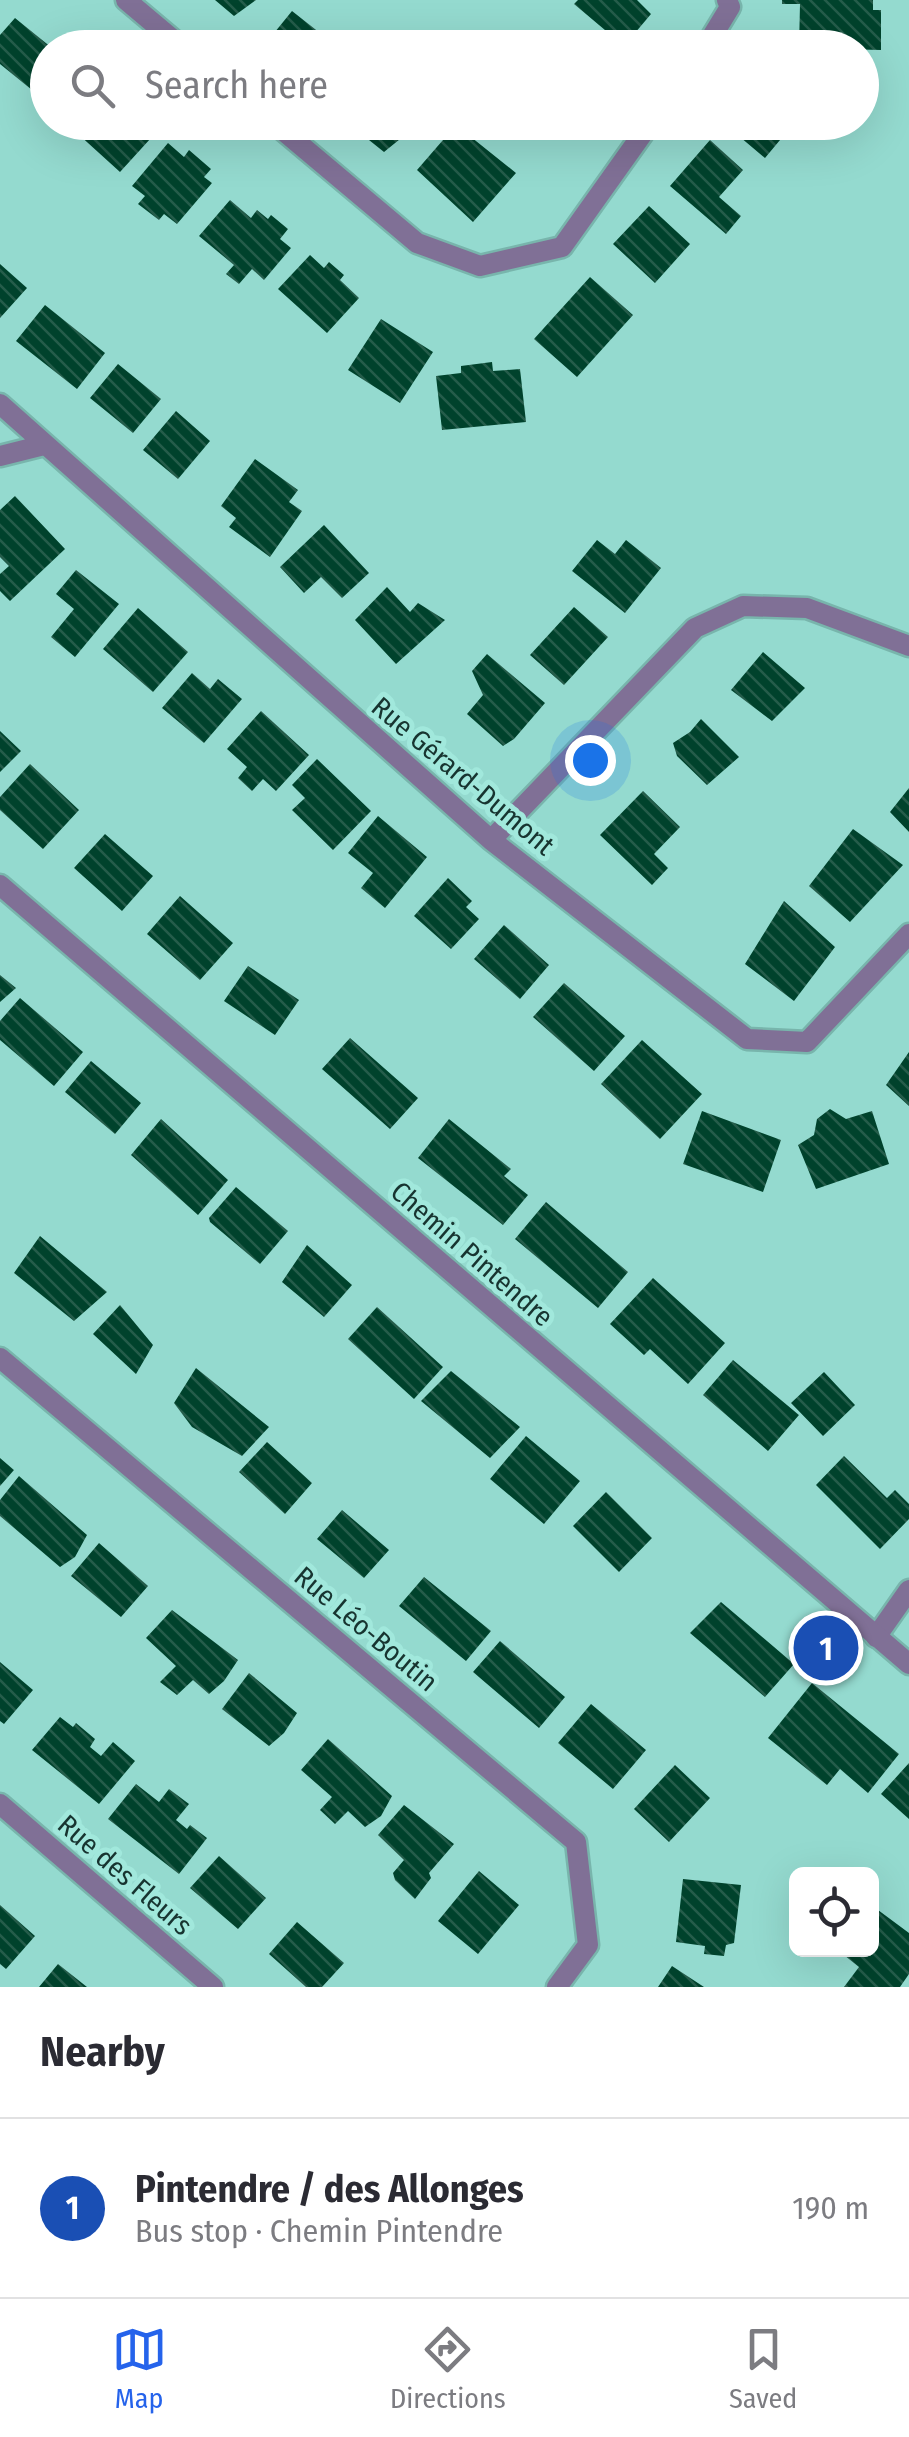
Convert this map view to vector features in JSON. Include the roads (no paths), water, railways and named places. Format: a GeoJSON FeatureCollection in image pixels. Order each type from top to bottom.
{"type":"FeatureCollection","features":[{"type":"Feature","properties":{"kind":"street"},"geometry":{"type":"LineString","coordinates":[[126,0],[162,30]]}},
{"type":"Feature","properties":{"kind":"street"},"geometry":{"type":"LineString","coordinates":[[716,30],[730,7],[726,0]]}},
{"type":"Feature","properties":{"kind":"street"},"geometry":{"type":"LineString","coordinates":[[294,140],[418,244],[480,266],[562,247],[639,140]]}},
{"type":"Feature","properties":{"kind":"street","name":"Rue Gérard-Dumont"},"geometry":{"type":"LineString","coordinates":[[0,404],[491,840],[747,1039],[806,1042],[909,934]]}},
{"type":"Feature","properties":{"kind":"street"},"geometry":{"type":"LineString","coordinates":[[0,456],[44,446]]}},
{"type":"Feature","properties":{"kind":"street"},"geometry":{"type":"LineString","coordinates":[[491,840],[695,628],[743,606],[807,608],[909,646]]}},
{"type":"Feature","properties":{"kind":"street","name":"Chemin Pintendre"},"geometry":{"type":"LineString","coordinates":[[0,886],[909,1664]]}},
{"type":"Feature","properties":{"kind":"street","name":"Rue Léo-Boutin"},"geometry":{"type":"LineString","coordinates":[[0,1358],[576,1842],[588,1945],[557,1987]]}},
{"type":"Feature","properties":{"kind":"street"},"geometry":{"type":"LineString","coordinates":[[876,1637],[909,1590]]}},
{"type":"Feature","properties":{"kind":"street","name":"Rue des Fleurs"},"geometry":{"type":"LineString","coordinates":[[0,1804],[213,1987]]}},
{"type":"Feature","properties":{"kind":"place","name":"Pintendre / des Allonges"},"geometry":{"type":"Point","coordinates":[826,1648]}}]}
